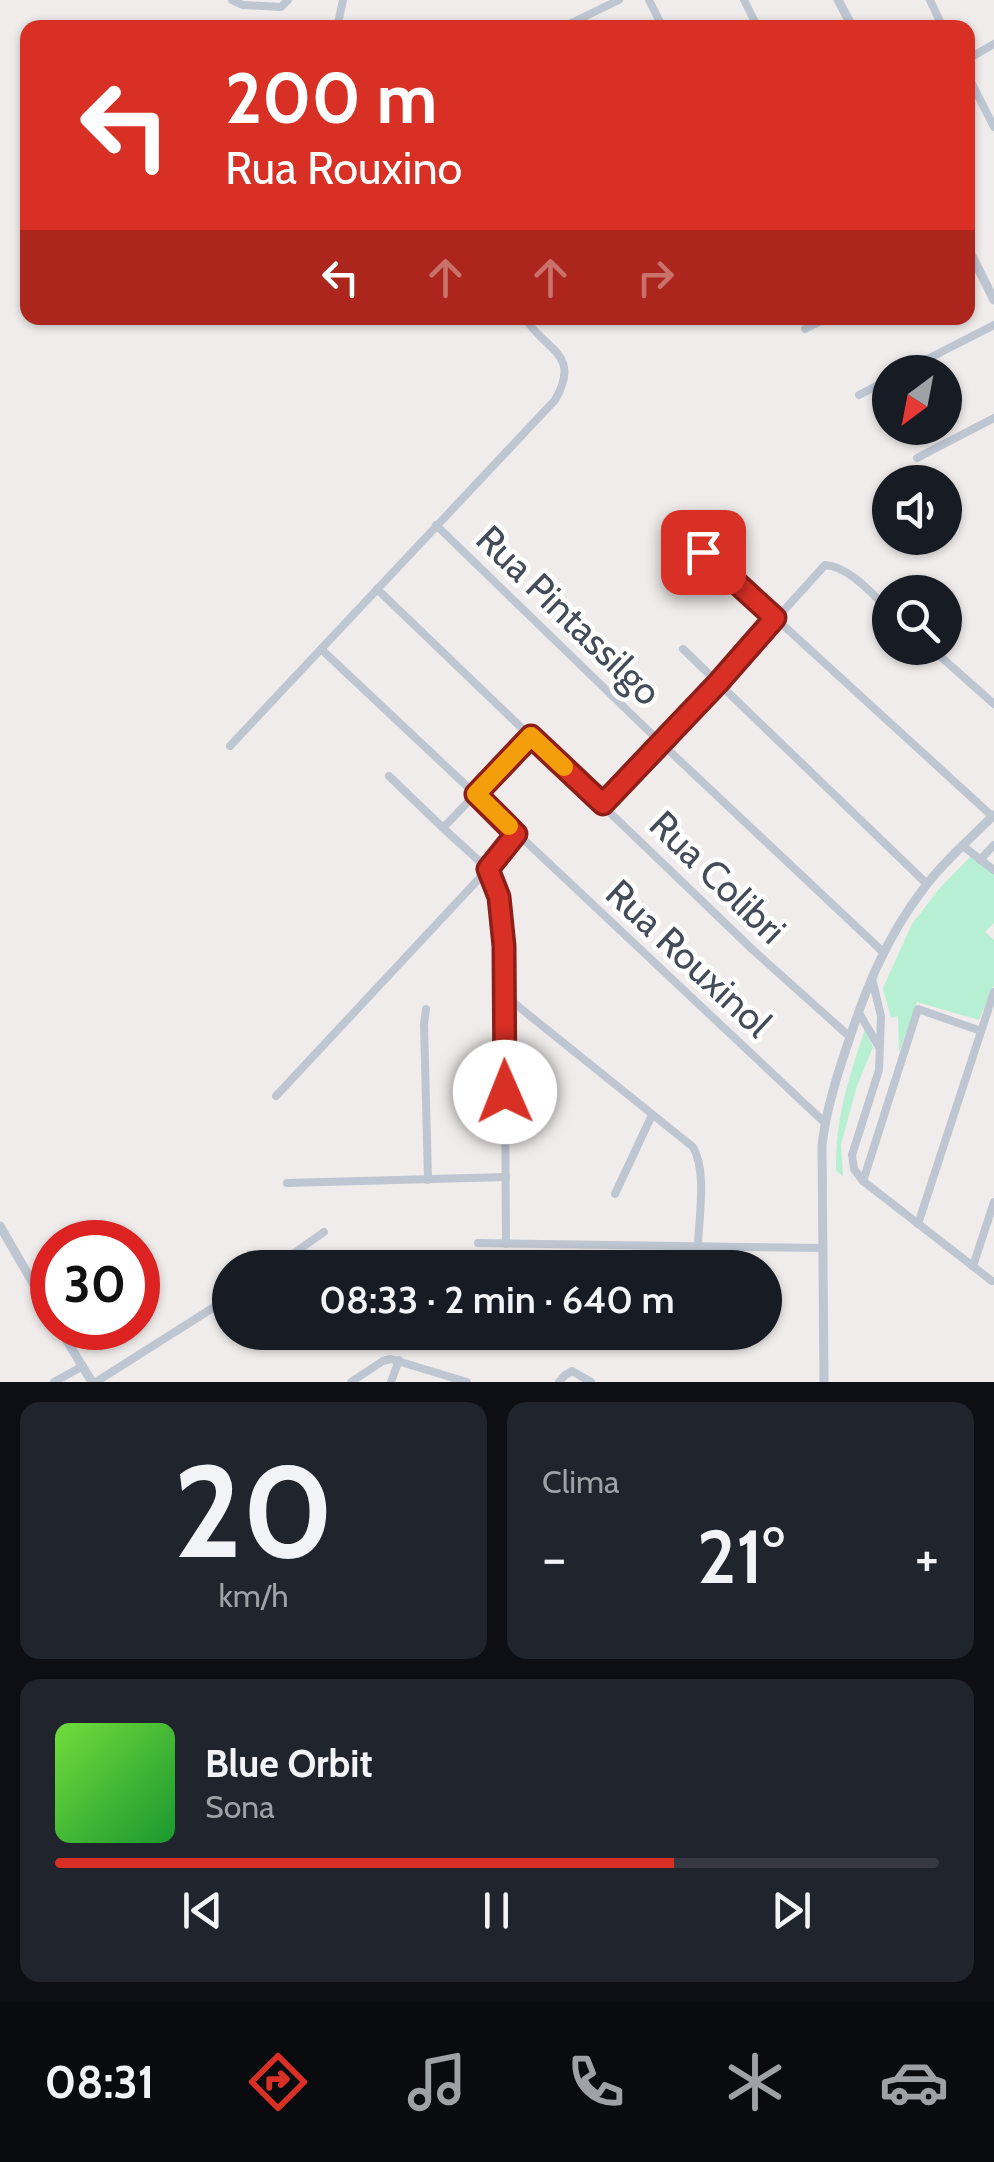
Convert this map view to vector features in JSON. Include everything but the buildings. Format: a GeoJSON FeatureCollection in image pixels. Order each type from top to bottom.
{"type":"FeatureCollection","features":[{"type":"Feature","properties":{"kind":"street"},"geometry":{"type":"LineString","coordinates":[[232,0],[244,5],[281,7],[288,0]]}},
{"type":"Feature","properties":{"kind":"street"},"geometry":{"type":"LineString","coordinates":[[580,20],[619,0]]}},
{"type":"Feature","properties":{"kind":"street"},"geometry":{"type":"LineString","coordinates":[[975,90],[994,127]]}},
{"type":"Feature","properties":{"kind":"street"},"geometry":{"type":"LineString","coordinates":[[975,259],[991,285],[994,300]]}},
{"type":"Feature","properties":{"kind":"street"},"geometry":{"type":"LineString","coordinates":[[230,746],[555,400],[565,368],[563,359],[531,325]]}},
{"type":"Feature","properties":{"kind":"street"},"geometry":{"type":"LineString","coordinates":[[805,328],[812,325]]}},
{"type":"Feature","properties":{"kind":"street"},"geometry":{"type":"LineString","coordinates":[[935,355],[994,325]]}},
{"type":"Feature","properties":{"kind":"street"},"geometry":{"type":"LineString","coordinates":[[860,395],[872,389]]}},
{"type":"Feature","properties":{"kind":"street"},"geometry":{"type":"LineString","coordinates":[[917,458],[994,418]]}},
{"type":"Feature","properties":{"kind":"street","name":"Rua Pintassilgo"},"geometry":{"type":"LineString","coordinates":[[436,525],[882,951]]}},
{"type":"Feature","properties":{"kind":"street"},"geometry":{"type":"LineString","coordinates":[[679,530],[993,816],[927,884],[882,951],[824,1122],[824,1382]]}},
{"type":"Feature","properties":{"kind":"street"},"geometry":{"type":"LineString","coordinates":[[603,804],[825,565],[840,568],[872,595]]}},
{"type":"Feature","properties":{"kind":"street","name":"Rua Colibri"},"geometry":{"type":"LineString","coordinates":[[376,589],[753,950],[850,1037]]}},
{"type":"Feature","properties":{"kind":"street"},"geometry":{"type":"LineString","coordinates":[[684,648],[927,884]]}},
{"type":"Feature","properties":{"kind":"street","name":"Rua Rouxinol"},"geometry":{"type":"LineString","coordinates":[[321,649],[824,1122]]}},
{"type":"Feature","properties":{"kind":"street"},"geometry":{"type":"LineString","coordinates":[[950,665],[994,704]]}},
{"type":"Feature","properties":{"kind":"street"},"geometry":{"type":"LineString","coordinates":[[443,828],[531,736]]}},
{"type":"Feature","properties":{"kind":"street"},"geometry":{"type":"LineString","coordinates":[[389,776],[488,869],[499,897],[504,946],[506,1244]]}},
{"type":"Feature","properties":{"kind":"street"},"geometry":{"type":"LineString","coordinates":[[276,1096],[516,834]]}},
{"type":"Feature","properties":{"kind":"street"},"geometry":{"type":"LineString","coordinates":[[980,860],[994,845]]}},
{"type":"Feature","properties":{"kind":"street"},"geometry":{"type":"LineString","coordinates":[[964,846],[994,870]]}},
{"type":"Feature","properties":{"kind":"street"},"geometry":{"type":"LineString","coordinates":[[872,977],[880,1016],[879,1070],[852,1154],[854,1169],[863,1181],[992,1281]]}},
{"type":"Feature","properties":{"kind":"street"},"geometry":{"type":"LineString","coordinates":[[918,1224],[994,992]]}},
{"type":"Feature","properties":{"kind":"street"},"geometry":{"type":"LineString","coordinates":[[504,995],[693,1146],[699,1157],[698,1245]]}},
{"type":"Feature","properties":{"kind":"street"},"geometry":{"type":"LineString","coordinates":[[426,1010],[428,1180]]}},
{"type":"Feature","properties":{"kind":"street"},"geometry":{"type":"LineString","coordinates":[[863,1181],[918,1010],[980,1031]]}},
{"type":"Feature","properties":{"kind":"street"},"geometry":{"type":"LineString","coordinates":[[859,1014],[879,1047]]}},
{"type":"Feature","properties":{"kind":"street"},"geometry":{"type":"LineString","coordinates":[[615,1194],[652,1115]]}},
{"type":"Feature","properties":{"kind":"street"},"geometry":{"type":"LineString","coordinates":[[287,1183],[506,1177]]}},
{"type":"Feature","properties":{"kind":"street"},"geometry":{"type":"LineString","coordinates":[[972,1266],[994,1202]]}},
{"type":"Feature","properties":{"kind":"street"},"geometry":{"type":"LineString","coordinates":[[0,1226],[30,1278]]}},
{"type":"Feature","properties":{"kind":"street"},"geometry":{"type":"LineString","coordinates":[[298,1250],[324,1232]]}},
{"type":"Feature","properties":{"kind":"street"},"geometry":{"type":"LineString","coordinates":[[478,1243],[822,1248]]}},
{"type":"Feature","properties":{"kind":"street"},"geometry":{"type":"LineString","coordinates":[[73,1350],[94,1382],[212,1308]]}},
{"type":"Feature","properties":{"kind":"street"},"geometry":{"type":"LineString","coordinates":[[391,1382],[399,1360]]}},
{"type":"Feature","properties":{"kind":"street"},"geometry":{"type":"LineString","coordinates":[[351,1382],[384,1361],[399,1360],[468,1382]]}},
{"type":"Feature","properties":{"kind":"street"},"geometry":{"type":"LineString","coordinates":[[54,1382],[83,1366]]}},
{"type":"Feature","properties":{"kind":"street"},"geometry":{"type":"LineString","coordinates":[[559,1382],[572,1371],[591,1382]]}},
{"type":"Feature","properties":{"kind":"green space"},"geometry":{"type":"Polygon","coordinates":[[[972,855],[994,874],[994,923],[985,932],[994,940],[994,985],[979,1020],[917,1002],[899,1053],[898,1016],[891,1018],[883,988],[912,924],[972,855]]]}},
{"type":"Feature","properties":{"kind":"green space"},"geometry":{"type":"Polygon","coordinates":[[[865,1029],[873,1047],[841,1144],[843,1177],[836,1170],[838,1132],[848,1082],[865,1029]]]}},
{"type":"Feature","properties":{"kind":"slow traffic"},"geometry":{"type":"LineString","coordinates":[[509,826],[476,794],[531,736],[564,767]]}},
{"type":"Feature","properties":{"kind":"route"},"geometry":{"type":"LineString","coordinates":[[505,1092],[504,946],[499,897],[488,869],[516,834],[476,794],[531,736],[603,804],[718,683],[775,618],[703,552]]}}]}
